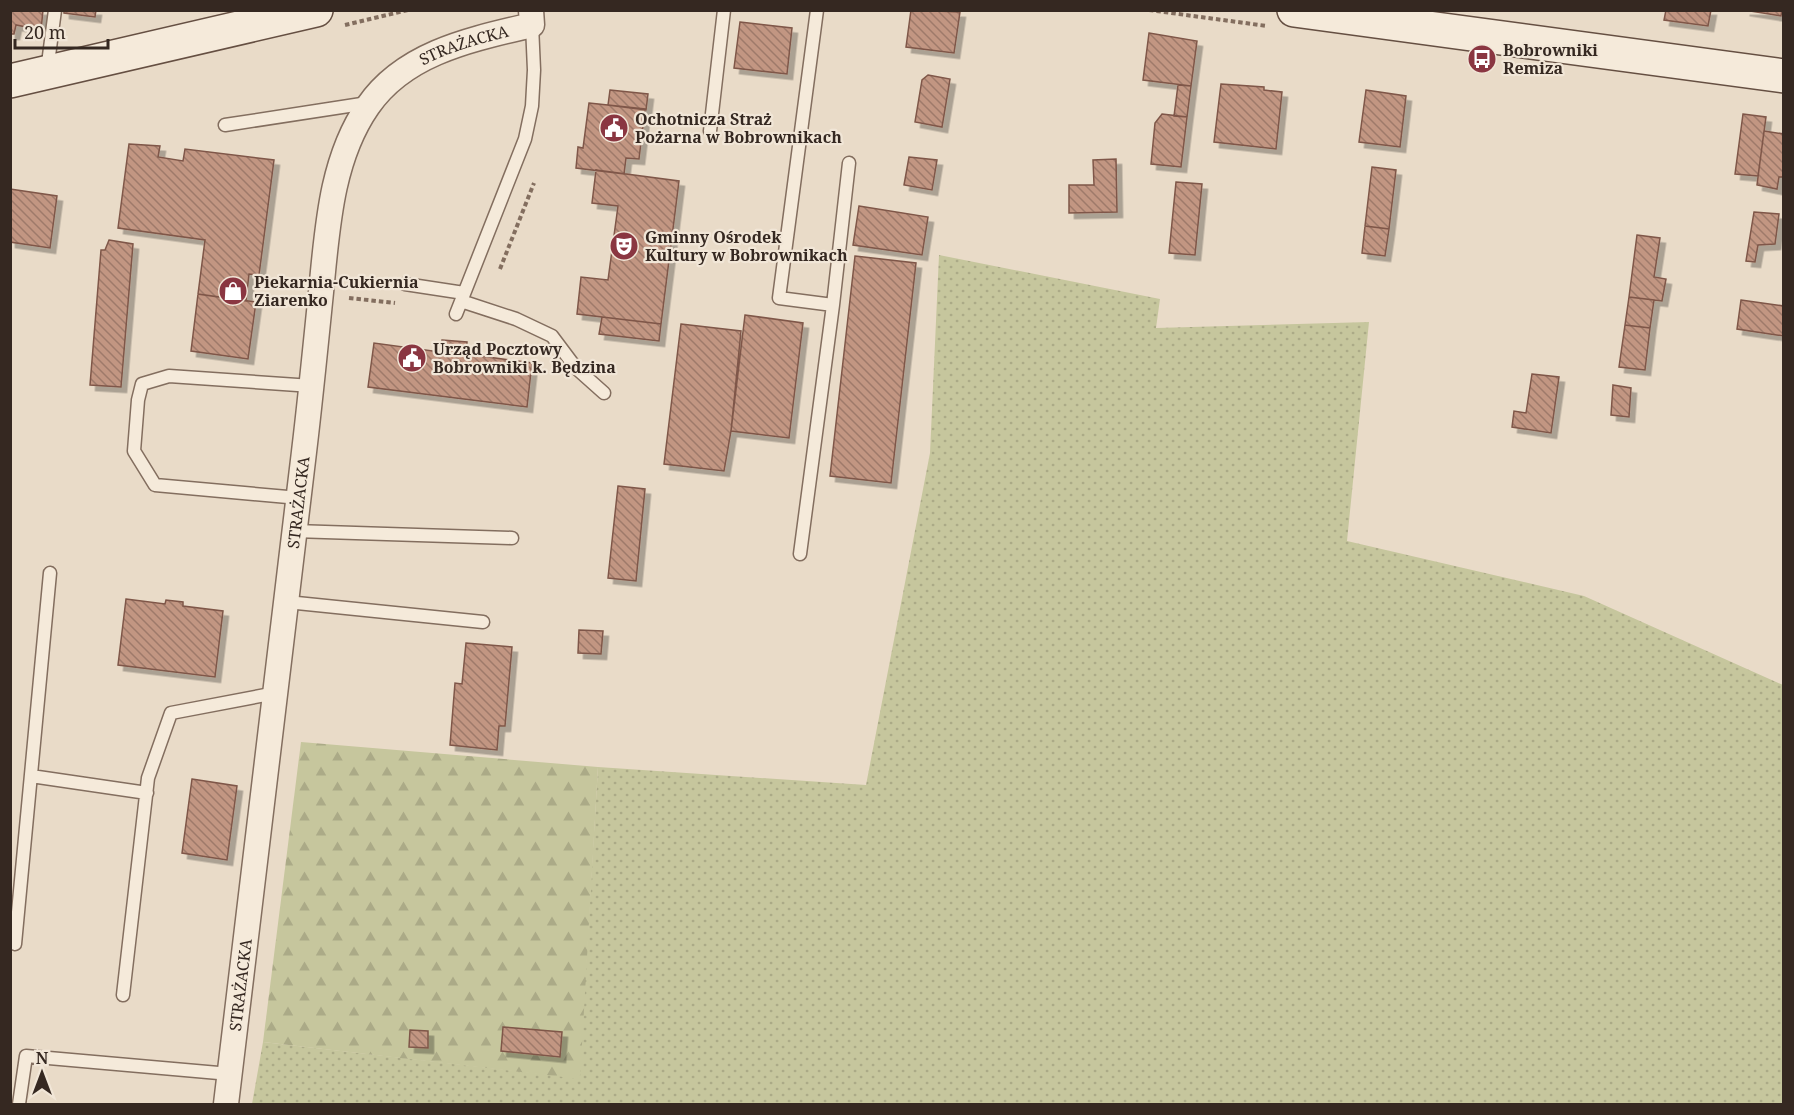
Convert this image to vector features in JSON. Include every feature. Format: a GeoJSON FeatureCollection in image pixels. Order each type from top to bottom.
{"type":"FeatureCollection","features":[{"type":"Feature","properties":{"kind":"street"},"geometry":{"type":"LineString","coordinates":[[10,81],[258,17],[316,10]]}},
{"type":"Feature","properties":{"kind":"street"},"geometry":{"type":"LineString","coordinates":[[1294,10],[1784,76]]}},
{"type":"Feature","properties":{"kind":"street","name":"STRAŻACKA"},"geometry":{"type":"LineString","coordinates":[[226,1104],[287,602],[327,239],[341,163],[354,129],[370,103],[405,70],[433,54],[531,18]]}},
{"type":"Feature","properties":{"kind":"lane"},"geometry":{"type":"LineString","coordinates":[[47,72],[55,10]]}},
{"type":"Feature","properties":{"kind":"lane"},"geometry":{"type":"LineString","coordinates":[[710,131],[724,10]]}},
{"type":"Feature","properties":{"kind":"lane"},"geometry":{"type":"LineString","coordinates":[[817,10],[779,298],[833,305]]}},
{"type":"Feature","properties":{"kind":"lane"},"geometry":{"type":"LineString","coordinates":[[456,314],[525,139],[532,106],[534,70],[531,18]]}},
{"type":"Feature","properties":{"kind":"lane"},"geometry":{"type":"LineString","coordinates":[[225,125],[370,103]]}},
{"type":"Feature","properties":{"kind":"lane"},"geometry":{"type":"LineString","coordinates":[[800,554],[849,163]]}},
{"type":"Feature","properties":{"kind":"lane"},"geometry":{"type":"LineString","coordinates":[[405,284],[463,297],[552,336],[576,369],[604,393]]}},
{"type":"Feature","properties":{"kind":"lane"},"geometry":{"type":"LineString","coordinates":[[299,498],[154,485],[134,451],[138,400],[142,384],[169,376],[312,386]]}},
{"type":"Feature","properties":{"kind":"lane"},"geometry":{"type":"LineString","coordinates":[[294,531],[512,538]]}},
{"type":"Feature","properties":{"kind":"lane"},"geometry":{"type":"LineString","coordinates":[[15,944],[50,573]]}},
{"type":"Feature","properties":{"kind":"lane"},"geometry":{"type":"LineString","coordinates":[[287,602],[483,622]]}},
{"type":"Feature","properties":{"kind":"lane"},"geometry":{"type":"LineString","coordinates":[[123,995],[148,778],[171,712],[276,693]]}},
{"type":"Feature","properties":{"kind":"lane"},"geometry":{"type":"LineString","coordinates":[[31,776],[147,793]]}},
{"type":"Feature","properties":{"kind":"lane"},"geometry":{"type":"LineString","coordinates":[[19,1104],[26,1056],[230,1074]]}},
{"type":"Feature","properties":{"kind":"path"},"geometry":{"type":"LineString","coordinates":[[321,294],[403,304],[405,284]]}},
{"type":"Feature","properties":{"kind":"green space"},"geometry":{"type":"Polygon","coordinates":[[[939,255],[1160,299],[1156,328],[1369,322],[1347,541],[1584,596],[1783,685],[1783,1104],[252,1104],[263,1042],[579,1078],[598,767],[866,785],[930,453],[939,255]]]}},
{"type":"Feature","properties":{"kind":"green space"},"geometry":{"type":"Polygon","coordinates":[[[301,742],[598,767],[580,1079],[263,1042],[301,742]]]}},
{"type":"Feature","properties":{"kind":"building"},"geometry":{"type":"Polygon","coordinates":[[[10,10],[43,10],[41,30],[16,25],[14,34],[10,34],[10,10]]]}},
{"type":"Feature","properties":{"kind":"building"},"geometry":{"type":"Polygon","coordinates":[[[64,10],[96,10],[95,17],[64,13],[64,10]]]}},
{"type":"Feature","properties":{"kind":"building"},"geometry":{"type":"Polygon","coordinates":[[[911,10],[960,12],[954,53],[906,47],[911,10]]]}},
{"type":"Feature","properties":{"kind":"building"},"geometry":{"type":"Polygon","coordinates":[[[1666,10],[1711,10],[1708,26],[1664,20],[1666,10]]]}},
{"type":"Feature","properties":{"kind":"building"},"geometry":{"type":"Polygon","coordinates":[[[1744,10],[1782,10],[1781,16],[1744,10]]]}},
{"type":"Feature","properties":{"kind":"building"},"geometry":{"type":"Polygon","coordinates":[[[740,22],[792,28],[787,74],[734,68],[740,22]]]}},
{"type":"Feature","properties":{"kind":"building"},"geometry":{"type":"Polygon","coordinates":[[[1149,33],[1197,41],[1191,86],[1143,80],[1149,33]]]}},
{"type":"Feature","properties":{"kind":"building"},"geometry":{"type":"Polygon","coordinates":[[[928,75],[950,79],[942,127],[915,122],[922,80],[928,75]]]}},
{"type":"Feature","properties":{"kind":"building"},"geometry":{"type":"Polygon","coordinates":[[[1221,84],[1264,87],[1264,90],[1282,92],[1276,149],[1214,142],[1221,84]]]}},
{"type":"Feature","properties":{"kind":"building"},"geometry":{"type":"Polygon","coordinates":[[[1178,85],[1191,86],[1187,117],[1174,116],[1178,85]]]}},
{"type":"Feature","properties":{"kind":"building"},"geometry":{"type":"Polygon","coordinates":[[[610,90],[648,94],[646,110],[608,105],[610,90]]]}},
{"type":"Feature","properties":{"kind":"building"},"geometry":{"type":"Polygon","coordinates":[[[1366,90],[1406,96],[1400,147],[1359,142],[1366,90]]]}},
{"type":"Feature","properties":{"kind":"building","name":"Ochotnicza Straż Pożarna w Bobrownikach"},"geometry":{"type":"Polygon","coordinates":[[[589,103],[645,109],[639,159],[626,158],[624,174],[576,168],[578,147],[583,148],[589,103]]]}},
{"type":"Feature","properties":{"kind":"building"},"geometry":{"type":"Polygon","coordinates":[[[1162,114],[1187,117],[1181,167],[1151,164],[1155,123],[1162,114]]]}},
{"type":"Feature","properties":{"kind":"building"},"geometry":{"type":"Polygon","coordinates":[[[1743,114],[1766,117],[1758,176],[1735,174],[1743,114]]]}},
{"type":"Feature","properties":{"kind":"building"},"geometry":{"type":"Polygon","coordinates":[[[1764,131],[1784,134],[1784,177],[1779,177],[1777,189],[1757,185],[1764,131]]]}},
{"type":"Feature","properties":{"kind":"building"},"geometry":{"type":"Polygon","coordinates":[[[129,144],[160,146],[158,157],[183,161],[185,149],[274,160],[259,275],[249,274],[246,301],[198,294],[205,240],[118,228],[129,144]]]}},
{"type":"Feature","properties":{"kind":"building"},"geometry":{"type":"Polygon","coordinates":[[[909,157],[937,160],[932,190],[904,185],[909,157]]]}},
{"type":"Feature","properties":{"kind":"building"},"geometry":{"type":"Polygon","coordinates":[[[1116,159],[1117,212],[1069,213],[1069,185],[1094,185],[1093,160],[1116,159]]]}},
{"type":"Feature","properties":{"kind":"building"},"geometry":{"type":"Polygon","coordinates":[[[1372,167],[1396,170],[1389,229],[1365,226],[1372,167]]]}},
{"type":"Feature","properties":{"kind":"building"},"geometry":{"type":"Polygon","coordinates":[[[596,170],[679,181],[661,324],[577,314],[581,277],[608,280],[618,206],[592,203],[596,170]]]}},
{"type":"Feature","properties":{"kind":"building"},"geometry":{"type":"Polygon","coordinates":[[[1176,182],[1202,184],[1195,255],[1169,253],[1176,182]]]}},
{"type":"Feature","properties":{"kind":"building"},"geometry":{"type":"Polygon","coordinates":[[[10,189],[57,196],[50,248],[10,242],[10,189]]]}},
{"type":"Feature","properties":{"kind":"building"},"geometry":{"type":"Polygon","coordinates":[[[859,206],[928,217],[922,255],[853,245],[859,206]]]}},
{"type":"Feature","properties":{"kind":"building"},"geometry":{"type":"Polygon","coordinates":[[[1754,212],[1779,214],[1775,244],[1758,245],[1755,262],[1746,261],[1754,212]]]}},
{"type":"Feature","properties":{"kind":"building"},"geometry":{"type":"Polygon","coordinates":[[[1365,226],[1389,229],[1385,256],[1362,253],[1365,226]]]}},
{"type":"Feature","properties":{"kind":"building"},"geometry":{"type":"Polygon","coordinates":[[[1637,235],[1660,238],[1654,277],[1666,279],[1662,301],[1629,297],[1637,235]]]}},
{"type":"Feature","properties":{"kind":"building"},"geometry":{"type":"Polygon","coordinates":[[[109,240],[133,244],[121,387],[90,385],[101,250],[105,250],[109,240]]]}},
{"type":"Feature","properties":{"kind":"building"},"geometry":{"type":"Polygon","coordinates":[[[855,256],[916,263],[891,483],[830,476],[855,256]]]}},
{"type":"Feature","properties":{"kind":"building"},"geometry":{"type":"Polygon","coordinates":[[[198,294],[256,302],[248,359],[191,351],[198,294]]]}},
{"type":"Feature","properties":{"kind":"building"},"geometry":{"type":"Polygon","coordinates":[[[1629,297],[1654,300],[1650,328],[1625,325],[1629,297]]]}},
{"type":"Feature","properties":{"kind":"building"},"geometry":{"type":"Polygon","coordinates":[[[1741,300],[1784,306],[1784,336],[1737,329],[1741,300]]]}},
{"type":"Feature","properties":{"kind":"building"},"geometry":{"type":"Polygon","coordinates":[[[745,315],[803,323],[789,438],[731,431],[745,315]]]}},
{"type":"Feature","properties":{"kind":"building"},"geometry":{"type":"Polygon","coordinates":[[[602,317],[661,324],[659,341],[599,334],[602,317]]]}},
{"type":"Feature","properties":{"kind":"building"},"geometry":{"type":"Polygon","coordinates":[[[681,324],[741,331],[731,431],[724,471],[664,464],[681,324]]]}},
{"type":"Feature","properties":{"kind":"building"},"geometry":{"type":"Polygon","coordinates":[[[1625,325],[1650,328],[1645,370],[1619,367],[1625,325]]]}},
{"type":"Feature","properties":{"kind":"building"},"geometry":{"type":"Polygon","coordinates":[[[442,340],[467,342],[466,354],[532,363],[527,407],[368,387],[374,343],[440,352],[442,340]]]}},
{"type":"Feature","properties":{"kind":"building"},"geometry":{"type":"Polygon","coordinates":[[[1532,374],[1559,377],[1551,433],[1512,427],[1514,411],[1526,413],[1532,374]]]}},
{"type":"Feature","properties":{"kind":"building"},"geometry":{"type":"Polygon","coordinates":[[[1613,385],[1631,388],[1629,417],[1611,415],[1613,385]]]}},
{"type":"Feature","properties":{"kind":"building"},"geometry":{"type":"Polygon","coordinates":[[[618,486],[645,489],[636,581],[608,578],[618,486]]]}},
{"type":"Feature","properties":{"kind":"building"},"geometry":{"type":"Polygon","coordinates":[[[126,599],[165,604],[166,600],[183,602],[183,606],[223,611],[215,677],[118,665],[126,599]]]}},
{"type":"Feature","properties":{"kind":"building"},"geometry":{"type":"Polygon","coordinates":[[[579,630],[603,631],[601,654],[578,653],[579,630]]]}},
{"type":"Feature","properties":{"kind":"building"},"geometry":{"type":"Polygon","coordinates":[[[466,643],[512,647],[505,726],[499,726],[497,750],[450,745],[455,683],[462,684],[466,643]]]}},
{"type":"Feature","properties":{"kind":"building"},"geometry":{"type":"Polygon","coordinates":[[[192,779],[237,786],[227,860],[182,853],[192,779]]]}},
{"type":"Feature","properties":{"kind":"building"},"geometry":{"type":"Polygon","coordinates":[[[503,1027],[562,1032],[560,1057],[501,1051],[503,1027]]]}},
{"type":"Feature","properties":{"kind":"building"},"geometry":{"type":"Polygon","coordinates":[[[410,1030],[428,1031],[428,1048],[409,1047],[410,1030]]]}},
{"type":"Feature","properties":{"kind":"place","name":"Bobrowniki Remiza"},"geometry":{"type":"Point","coordinates":[1482,59]}},
{"type":"Feature","properties":{"kind":"place","name":"Ochotnicza Straż Pożarna w Bobrownikach"},"geometry":{"type":"Point","coordinates":[614,128]}},
{"type":"Feature","properties":{"kind":"place","name":"Gminny Ośrodek Kultury w Bobrownikach"},"geometry":{"type":"Point","coordinates":[624,246]}},
{"type":"Feature","properties":{"kind":"place","name":"Piekarnia-Cukiernia Ziarenko"},"geometry":{"type":"Point","coordinates":[233,291]}},
{"type":"Feature","properties":{"kind":"place","name":"Urząd Pocztowy Bobrowniki k. Będzina"},"geometry":{"type":"Point","coordinates":[412,358]}}]}
